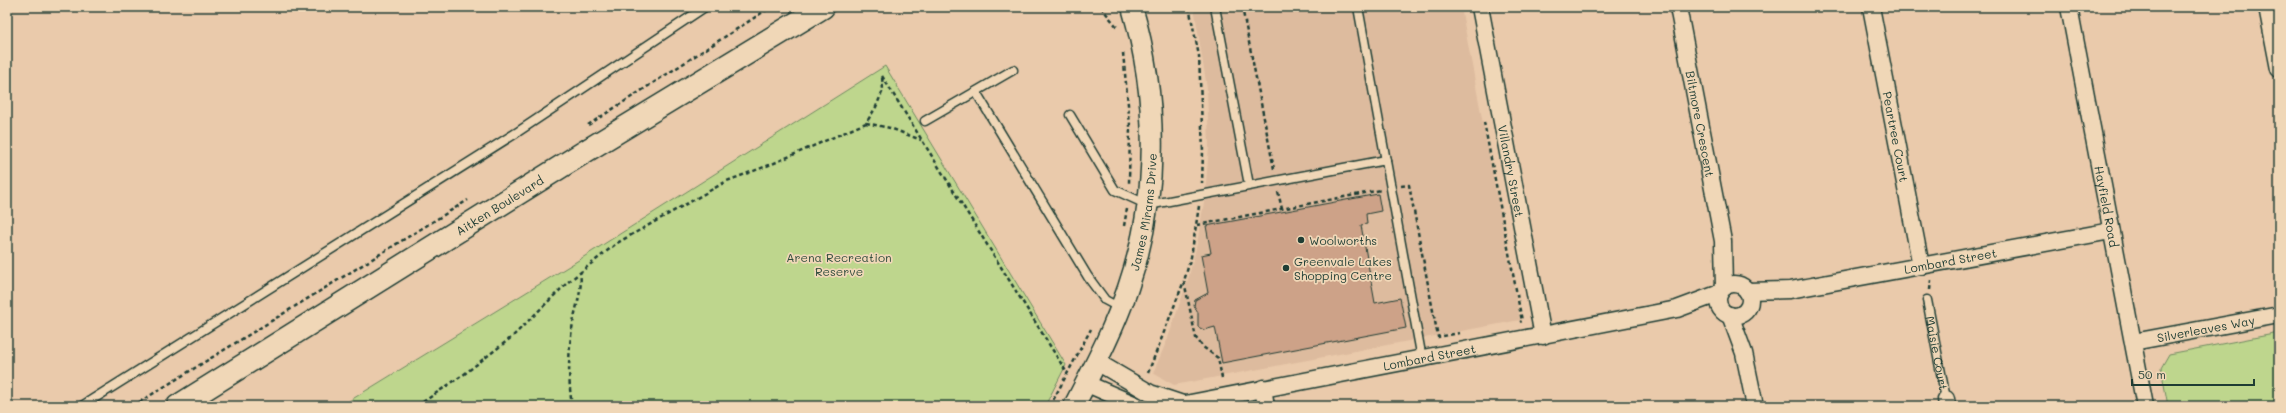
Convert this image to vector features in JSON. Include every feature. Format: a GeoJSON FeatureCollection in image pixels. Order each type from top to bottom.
{"type":"FeatureCollection","features":[{"type":"Feature","properties":{"kind":"main road","name":"Aitken Boulevard"},"geometry":{"type":"LineString","coordinates":[[178,406],[586,151],[823,7]]}},
{"type":"Feature","properties":{"kind":"street"},"geometry":{"type":"LineString","coordinates":[[1125,7],[1129,30]]}},
{"type":"Feature","properties":{"kind":"street","name":"James Mirams Drive"},"geometry":{"type":"LineString","coordinates":[[1074,406],[1096,362],[1120,308],[1140,246],[1148,205],[1153,146],[1151,104],[1129,30],[1132,7]]}},
{"type":"Feature","properties":{"kind":"street","name":"Villandry Street"},"geometry":{"type":"LineString","coordinates":[[1480,7],[1543,336]]}},
{"type":"Feature","properties":{"kind":"street","name":"Biltmore Crescent"},"geometry":{"type":"LineString","coordinates":[[1678,7],[1723,241],[1739,303],[1744,353],[1755,406]]}},
{"type":"Feature","properties":{"kind":"street","name":"Peartree Court"},"geometry":{"type":"LineString","coordinates":[[1871,7],[1921,266]]}},
{"type":"Feature","properties":{"kind":"street","name":"Hayfield Road"},"geometry":{"type":"LineString","coordinates":[[2069,7],[2145,406]]}},
{"type":"Feature","properties":{"kind":"street"},"geometry":{"type":"LineString","coordinates":[[2266,7],[2279,69]]}},
{"type":"Feature","properties":{"kind":"street","name":"Lombard Street"},"geometry":{"type":"LineString","coordinates":[[1096,362],[1141,388],[1179,405],[1677,309],[1739,303],[1790,290],[2111,231]]}},
{"type":"Feature","properties":{"kind":"street","name":"Biltmore Crescent"},"geometry":{"type":"LineString","coordinates":[[1723,241],[1722,290],[1718,302],[1739,303]]}},
{"type":"Feature","properties":{"kind":"street","name":"Lombard Street"},"geometry":{"type":"LineString","coordinates":[[1677,309],[1722,290],[1732,284],[1739,303]]}},
{"type":"Feature","properties":{"kind":"street","name":"Silverleaves Way"},"geometry":{"type":"LineString","coordinates":[[2132,342],[2279,315]]}},
{"type":"Feature","properties":{"kind":"street"},"geometry":{"type":"LineString","coordinates":[[1085,383],[1138,406]]}},
{"type":"Feature","properties":{"kind":"street"},"geometry":{"type":"LineString","coordinates":[[1263,388],[1266,406]]}},
{"type":"Feature","properties":{"kind":"lane"},"geometry":{"type":"LineString","coordinates":[[82,406],[516,133],[705,7]]}},
{"type":"Feature","properties":{"kind":"lane"},"geometry":{"type":"LineString","coordinates":[[1215,7],[1249,185]]}},
{"type":"Feature","properties":{"kind":"lane"},"geometry":{"type":"LineString","coordinates":[[1358,7],[1422,359]]}},
{"type":"Feature","properties":{"kind":"lane"},"geometry":{"type":"LineString","coordinates":[[925,121],[1013,70]]}},
{"type":"Feature","properties":{"kind":"lane"},"geometry":{"type":"LineString","coordinates":[[976,92],[1088,278],[1105,300],[1120,308]]}},
{"type":"Feature","properties":{"kind":"lane"},"geometry":{"type":"LineString","coordinates":[[1070,116],[1115,190],[1148,205],[1386,160]]}},
{"type":"Feature","properties":{"kind":"lane","name":"Maisie Court"},"geometry":{"type":"LineString","coordinates":[[1928,300],[1946,402]]}},
{"type":"Feature","properties":{"kind":"path"},"geometry":{"type":"LineString","coordinates":[[582,130],[771,7]]}},
{"type":"Feature","properties":{"kind":"path"},"geometry":{"type":"LineString","coordinates":[[1101,7],[1112,18],[1129,30]]}},
{"type":"Feature","properties":{"kind":"path"},"geometry":{"type":"LineString","coordinates":[[1242,7],[1282,209]]}},
{"type":"Feature","properties":{"kind":"path"},"geometry":{"type":"LineString","coordinates":[[1122,46],[1130,125],[1129,196],[1124,227]]}},
{"type":"Feature","properties":{"kind":"path"},"geometry":{"type":"LineString","coordinates":[[417,406],[463,375],[512,337],[580,271],[617,243],[707,191],[866,123],[876,107],[883,90],[882,76],[1067,373]]}},
{"type":"Feature","properties":{"kind":"path"},"geometry":{"type":"LineString","coordinates":[[1483,117],[1522,321],[1514,323]]}},
{"type":"Feature","properties":{"kind":"path"},"geometry":{"type":"LineString","coordinates":[[866,123],[890,128],[921,140]]}},
{"type":"Feature","properties":{"kind":"path"},"geometry":{"type":"LineString","coordinates":[[1197,226],[1409,185],[1438,337],[1461,333]]}},
{"type":"Feature","properties":{"kind":"path"},"geometry":{"type":"LineString","coordinates":[[133,406],[470,199]]}},
{"type":"Feature","properties":{"kind":"path"},"geometry":{"type":"LineString","coordinates":[[572,406],[569,358],[573,323],[582,285],[580,271]]}},
{"type":"Feature","properties":{"kind":"path"},"geometry":{"type":"LineString","coordinates":[[1928,300],[1930,292],[1929,284],[1935,275]]}},
{"type":"Feature","properties":{"kind":"path"},"geometry":{"type":"LineString","coordinates":[[1141,388],[1161,344],[1184,281]]}},
{"type":"Feature","properties":{"kind":"path"},"geometry":{"type":"LineString","coordinates":[[1050,406],[1092,327]]}},
{"type":"Feature","properties":{"kind":"shaded area"},"geometry":{"type":"Polygon","coordinates":[[[1194,7],[1461,7],[1520,320],[1174,385],[1153,373],[1168,338],[1189,276],[1197,244],[1205,196],[1209,147],[1207,88],[1194,7]]]}},
{"type":"Feature","properties":{"kind":"green space","name":"Arena Recreation Reserve"},"geometry":{"type":"Polygon","coordinates":[[[885,66],[1066,365],[1045,406],[341,406],[574,263],[885,66]]]}},
{"type":"Feature","properties":{"kind":"green space"},"geometry":{"type":"Polygon","coordinates":[[[2279,333],[2279,406],[2168,406],[2161,368],[2169,354],[2279,333]]]}},
{"type":"Feature","properties":{"kind":"building","name":"Greenvale Lakes Shopping Centre"},"geometry":{"type":"Polygon","coordinates":[[[1378,194],[1381,211],[1366,214],[1367,224],[1361,225],[1375,303],[1400,298],[1406,328],[1222,363],[1215,327],[1204,330],[1198,327],[1198,312],[1194,306],[1195,300],[1208,293],[1201,255],[1211,253],[1206,226],[1378,194]]]}},
{"type":"Feature","properties":{"kind":"place","name":"Woolworths"},"geometry":{"type":"Point","coordinates":[1301,240]}},
{"type":"Feature","properties":{"kind":"place","name":"Greenvale Lakes Shopping Centre"},"geometry":{"type":"Point","coordinates":[1286,268]}}]}
